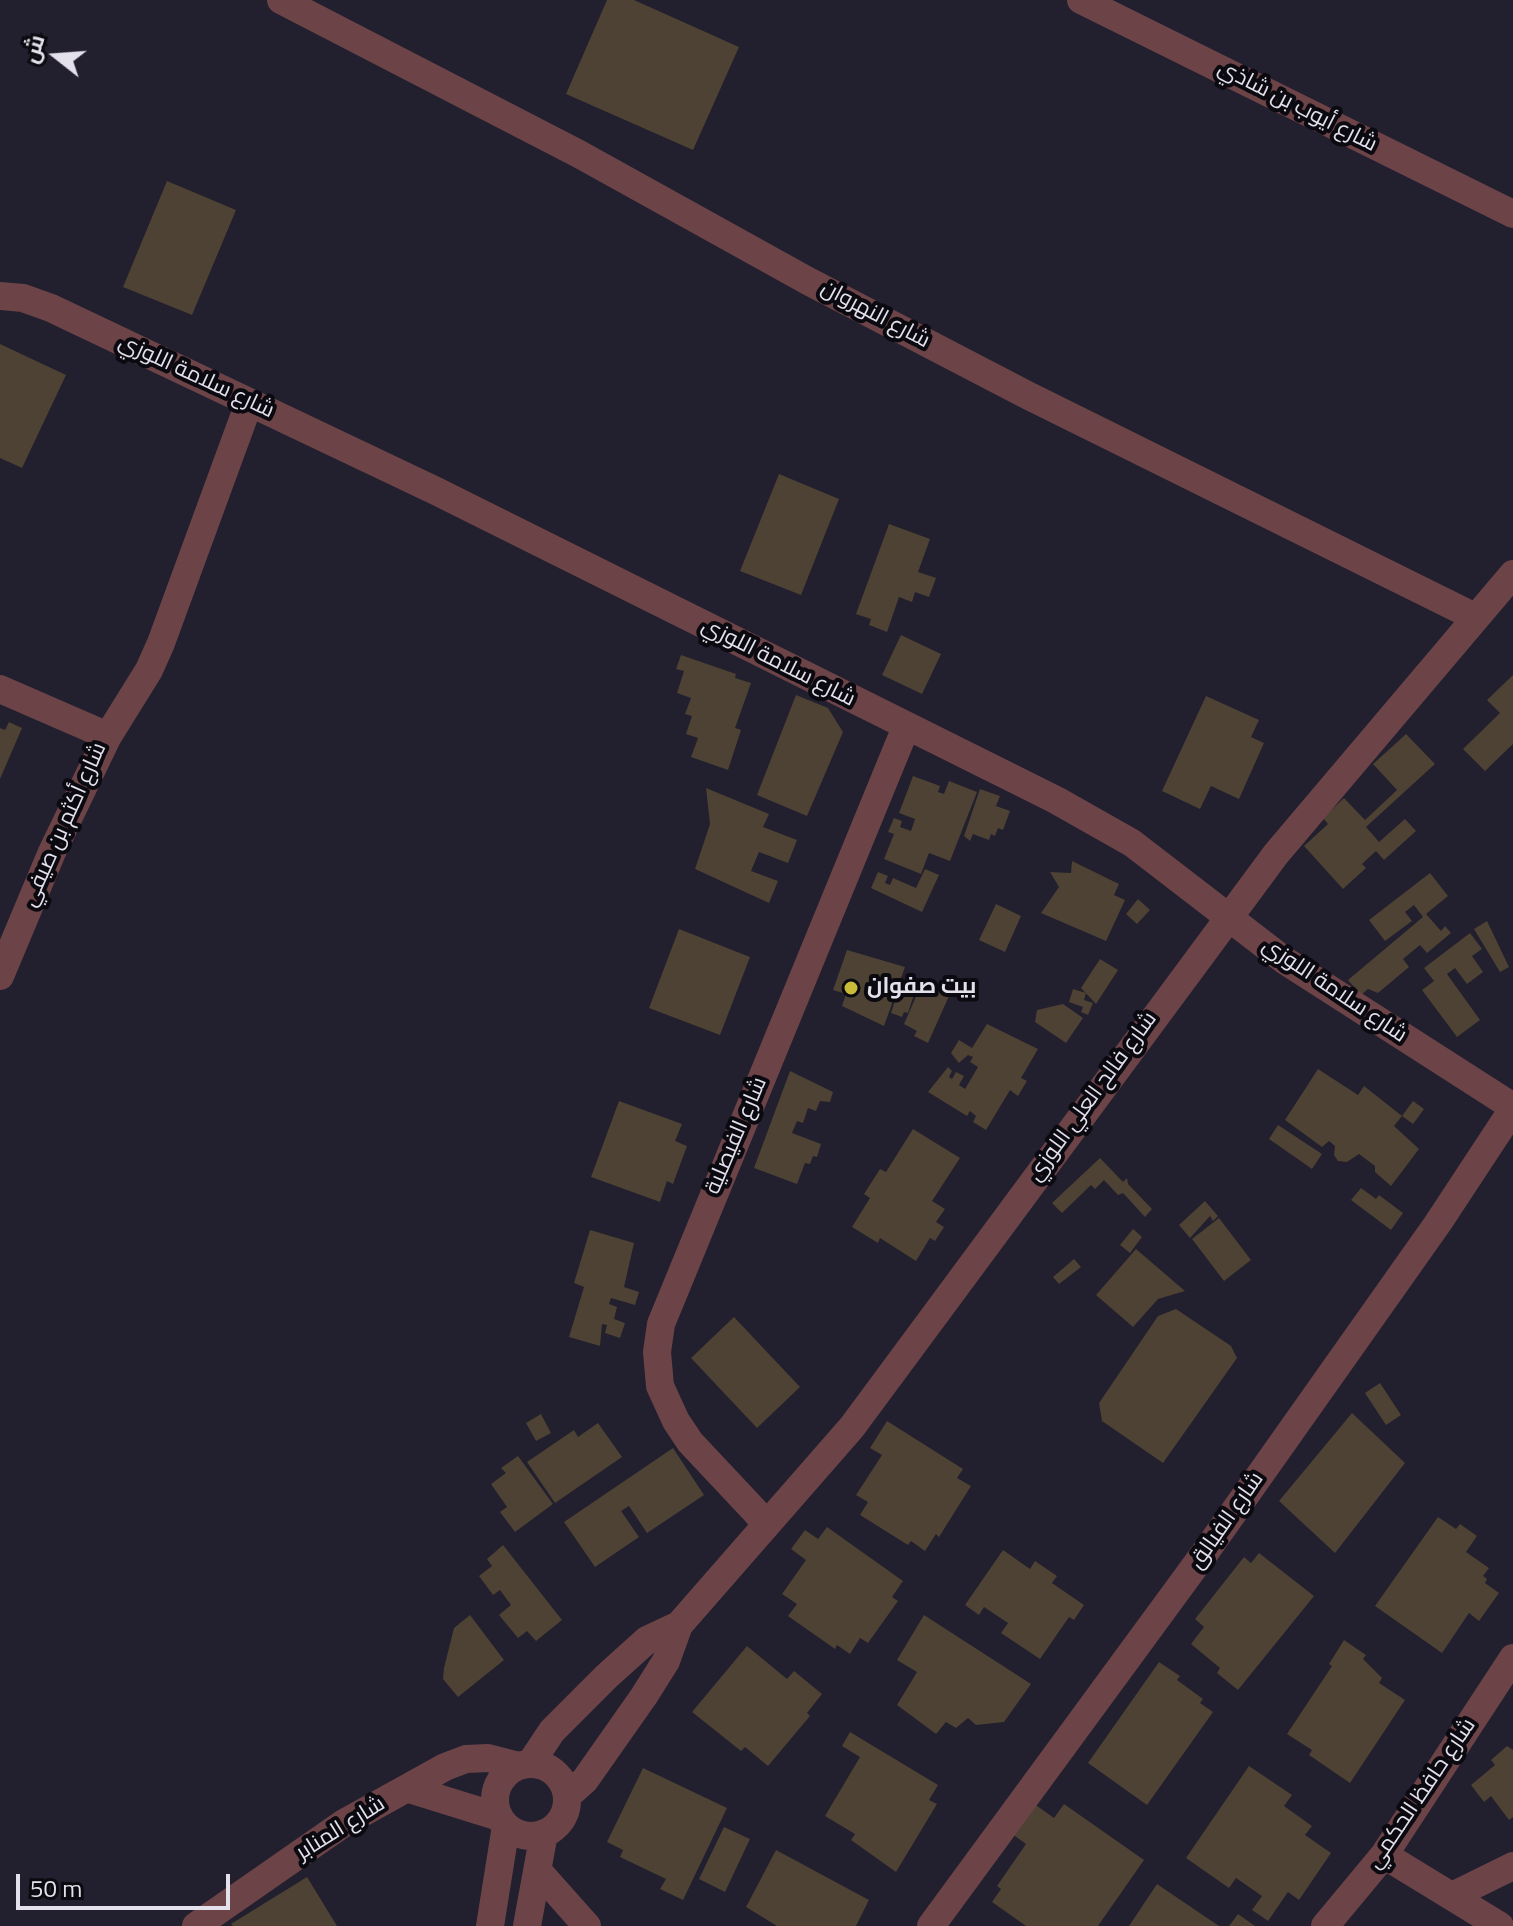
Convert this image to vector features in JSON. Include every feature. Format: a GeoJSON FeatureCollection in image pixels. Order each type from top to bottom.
{"type":"FeatureCollection","features":[{"type":"Feature","properties":{"kind":"street","name":"شارع النهروان"},"geometry":{"type":"LineString","coordinates":[[281,0],[579,154],[1014,388],[1475,617]]}},
{"type":"Feature","properties":{"kind":"street","name":"شارع أيوب بن شاذي"},"geometry":{"type":"LineString","coordinates":[[1081,0],[1513,214]]}},
{"type":"Feature","properties":{"kind":"street","name":"شارع سلامة اللوزي"},"geometry":{"type":"LineString","coordinates":[[0,296],[23,298],[51,308],[436,491],[1056,800],[1132,843],[1179,876],[1226,918],[1513,1108]]}},
{"type":"Feature","properties":{"kind":"street"},"geometry":{"type":"LineString","coordinates":[[108,736],[149,670],[161,643],[249,403]]}},
{"type":"Feature","properties":{"kind":"street","name":"شارع فالح العلي اللوزي"},"geometry":{"type":"LineString","coordinates":[[567,1796],[585,1780],[644,1696],[666,1661],[679,1625],[852,1427],[922,1336],[1023,1193],[1226,918],[1276,854],[1513,574]]}},
{"type":"Feature","properties":{"kind":"street","name":"شارع أكثم بن صيفي"},"geometry":{"type":"LineString","coordinates":[[0,689],[108,736],[65,824],[0,976]]}},
{"type":"Feature","properties":{"kind":"street","name":"شارع الفيصلية"},"geometry":{"type":"LineString","coordinates":[[767,1524],[690,1442],[676,1421],[660,1386],[657,1352],[661,1324],[906,727]]}},
{"type":"Feature","properties":{"kind":"street","name":"شارع الفيالق"},"geometry":{"type":"LineString","coordinates":[[931,1926],[1227,1521],[1513,1108]]}},
{"type":"Feature","properties":{"kind":"street","name":"شارع فالح العلي اللوزي"},"geometry":{"type":"LineString","coordinates":[[525,1765],[552,1731],[607,1676],[647,1640],[679,1625]]}},
{"type":"Feature","properties":{"kind":"street","name":"شارع حافظ الحكمي"},"geometry":{"type":"LineString","coordinates":[[1325,1926],[1384,1855],[1513,1658]]}},
{"type":"Feature","properties":{"kind":"street","name":"شارع المنابر"},"geometry":{"type":"LineString","coordinates":[[196,1926],[344,1823],[438,1771],[466,1759],[488,1758],[525,1765]]}},
{"type":"Feature","properties":{"kind":"street"},"geometry":{"type":"LineString","coordinates":[[490,1926],[503,1822],[496,1791],[502,1779],[525,1765],[554,1772],[563,1783],[567,1796],[560,1822],[544,1833],[527,1836],[503,1822]]}},
{"type":"Feature","properties":{"kind":"street","name":"شارع المنابر"},"geometry":{"type":"LineString","coordinates":[[409,1789],[503,1822]]}},
{"type":"Feature","properties":{"kind":"street"},"geometry":{"type":"LineString","coordinates":[[527,1926],[544,1833]]}},
{"type":"Feature","properties":{"kind":"street"},"geometry":{"type":"LineString","coordinates":[[1384,1855],[1500,1926]]}},
{"type":"Feature","properties":{"kind":"street"},"geometry":{"type":"LineString","coordinates":[[1452,1896],[1513,1866]]}},
{"type":"Feature","properties":{"kind":"street"},"geometry":{"type":"LineString","coordinates":[[539,1872],[587,1926]]}},
{"type":"Feature","properties":{"kind":"building"},"geometry":{"type":"Polygon","coordinates":[[[607,0],[634,0],[739,47],[693,150],[566,94],[607,0]]]}},
{"type":"Feature","properties":{"kind":"building"},"geometry":{"type":"Polygon","coordinates":[[[167,181],[236,210],[192,315],[123,287],[167,181]]]}},
{"type":"Feature","properties":{"kind":"building"},"geometry":{"type":"Polygon","coordinates":[[[0,344],[66,375],[22,468],[0,458],[0,344]]]}},
{"type":"Feature","properties":{"kind":"building"},"geometry":{"type":"Polygon","coordinates":[[[779,474],[839,499],[801,595],[740,571],[779,474]]]}},
{"type":"Feature","properties":{"kind":"building"},"geometry":{"type":"Polygon","coordinates":[[[889,524],[930,539],[918,572],[936,578],[929,597],[915,592],[912,602],[899,597],[887,632],[869,625],[871,619],[856,614],[889,524]]]}},
{"type":"Feature","properties":{"kind":"building"},"geometry":{"type":"Polygon","coordinates":[[[901,635],[941,654],[922,694],[882,675],[901,635]]]}},
{"type":"Feature","properties":{"kind":"building"},"geometry":{"type":"Polygon","coordinates":[[[681,655],[736,674],[735,678],[751,683],[735,728],[741,730],[728,770],[691,757],[698,738],[686,734],[692,716],[685,714],[691,698],[677,693],[684,671],[676,669],[681,655]]]}},
{"type":"Feature","properties":{"kind":"building"},"geometry":{"type":"Polygon","coordinates":[[[1513,675],[1513,744],[1485,771],[1463,749],[1500,713],[1487,700],[1513,675]]]}},
{"type":"Feature","properties":{"kind":"building"},"geometry":{"type":"Polygon","coordinates":[[[796,695],[828,708],[843,732],[807,816],[757,795],[796,695]]]}},
{"type":"Feature","properties":{"kind":"building"},"geometry":{"type":"Polygon","coordinates":[[[1206,696],[1259,720],[1251,737],[1264,743],[1239,799],[1211,786],[1200,809],[1162,791],[1206,696]]]}},
{"type":"Feature","properties":{"kind":"building"},"geometry":{"type":"Polygon","coordinates":[[[9,722],[22,728],[0,779],[0,728],[5,730],[9,722]]]}},
{"type":"Feature","properties":{"kind":"building"},"geometry":{"type":"Polygon","coordinates":[[[1406,734],[1435,764],[1366,827],[1379,842],[1405,819],[1416,831],[1384,860],[1376,851],[1362,864],[1366,868],[1343,889],[1304,846],[1328,824],[1323,818],[1344,798],[1365,820],[1397,790],[1373,764],[1406,734]]]}},
{"type":"Feature","properties":{"kind":"building"},"geometry":{"type":"Polygon","coordinates":[[[913,776],[940,786],[938,792],[944,794],[949,781],[977,792],[950,861],[929,853],[921,874],[884,859],[894,834],[888,832],[894,818],[902,821],[900,827],[911,831],[915,819],[899,813],[913,776]]]}},
{"type":"Feature","properties":{"kind":"building"},"geometry":{"type":"Polygon","coordinates":[[[706,788],[769,814],[763,827],[797,840],[788,863],[759,852],[751,871],[778,881],[769,903],[695,869],[710,824],[706,788]]]}},
{"type":"Feature","properties":{"kind":"building"},"geometry":{"type":"Polygon","coordinates":[[[980,789],[1000,796],[996,806],[1010,811],[1003,830],[998,828],[995,836],[991,834],[989,840],[973,834],[970,841],[964,836],[980,789]]]}},
{"type":"Feature","properties":{"kind":"building"},"geometry":{"type":"Polygon","coordinates":[[[1072,861],[1119,884],[1114,895],[1125,900],[1106,941],[1041,913],[1059,887],[1050,872],[1071,873],[1072,861]]]}},
{"type":"Feature","properties":{"kind":"building"},"geometry":{"type":"Polygon","coordinates":[[[925,869],[939,875],[922,912],[871,888],[878,872],[888,876],[885,883],[890,885],[893,878],[916,888],[925,869]]]}},
{"type":"Feature","properties":{"kind":"building"},"geometry":{"type":"Polygon","coordinates":[[[1430,873],[1448,896],[1426,914],[1441,931],[1445,926],[1451,933],[1427,953],[1420,945],[1403,959],[1409,967],[1378,993],[1368,989],[1361,995],[1348,980],[1423,917],[1414,905],[1405,912],[1412,921],[1385,941],[1369,920],[1430,873]]]}},
{"type":"Feature","properties":{"kind":"building"},"geometry":{"type":"Polygon","coordinates":[[[1138,899],[1150,910],[1137,924],[1126,914],[1138,899]]]}},
{"type":"Feature","properties":{"kind":"building"},"geometry":{"type":"Polygon","coordinates":[[[996,904],[1021,916],[1005,952],[979,940],[996,904]]]}},
{"type":"Feature","properties":{"kind":"building"},"geometry":{"type":"Polygon","coordinates":[[[1487,921],[1509,967],[1500,972],[1474,929],[1487,921]]]}},
{"type":"Feature","properties":{"kind":"building"},"geometry":{"type":"Polygon","coordinates":[[[679,929],[750,957],[720,1035],[649,1008],[679,929]]]}},
{"type":"Feature","properties":{"kind":"building"},"geometry":{"type":"Polygon","coordinates":[[[1470,933],[1482,949],[1472,956],[1483,972],[1467,984],[1455,968],[1447,974],[1480,1020],[1457,1037],[1422,990],[1434,981],[1424,968],[1470,933]]]}},
{"type":"Feature","properties":{"kind":"building"},"geometry":{"type":"Polygon","coordinates":[[[847,950],[905,967],[884,1026],[842,1006],[846,994],[833,990],[847,950]]]}},
{"type":"Feature","properties":{"kind":"building"},"geometry":{"type":"Polygon","coordinates":[[[1100,959],[1118,970],[1096,1004],[1081,988],[1100,959]]]}},
{"type":"Feature","properties":{"kind":"building"},"geometry":{"type":"Polygon","coordinates":[[[902,980],[917,985],[908,1013],[904,1012],[902,1017],[891,1013],[902,980]]]}},
{"type":"Feature","properties":{"kind":"building"},"geometry":{"type":"Polygon","coordinates":[[[922,983],[949,996],[928,1043],[914,1036],[917,1031],[904,1024],[922,983]]]}},
{"type":"Feature","properties":{"kind":"building"},"geometry":{"type":"Polygon","coordinates":[[[1073,989],[1086,993],[1084,1000],[1093,1003],[1088,1015],[1081,1012],[1083,1007],[1069,1002],[1073,989]]]}},
{"type":"Feature","properties":{"kind":"building"},"geometry":{"type":"Polygon","coordinates":[[[1063,1004],[1083,1018],[1066,1043],[1035,1022],[1037,1010],[1063,1004]]]}},
{"type":"Feature","properties":{"kind":"building"},"geometry":{"type":"Polygon","coordinates":[[[987,1024],[1038,1049],[1021,1078],[1027,1081],[1018,1096],[1010,1090],[986,1130],[973,1122],[976,1116],[970,1111],[967,1116],[928,1092],[948,1067],[952,1071],[949,1077],[952,1079],[956,1072],[964,1076],[959,1085],[965,1089],[978,1067],[970,1062],[973,1057],[968,1055],[959,1063],[951,1053],[959,1040],[972,1048],[987,1024]]]}},
{"type":"Feature","properties":{"kind":"building"},"geometry":{"type":"Polygon","coordinates":[[[1318,1069],[1358,1095],[1364,1086],[1402,1116],[1394,1126],[1419,1149],[1391,1186],[1375,1172],[1375,1166],[1359,1154],[1347,1162],[1338,1161],[1334,1155],[1335,1146],[1329,1141],[1322,1147],[1285,1120],[1318,1069]]]}},
{"type":"Feature","properties":{"kind":"building"},"geometry":{"type":"Polygon","coordinates":[[[790,1071],[833,1092],[830,1102],[820,1101],[816,1111],[808,1108],[803,1123],[797,1121],[792,1133],[821,1144],[817,1157],[813,1156],[810,1164],[805,1163],[797,1184],[754,1168],[790,1071]]]}},
{"type":"Feature","properties":{"kind":"building"},"geometry":{"type":"Polygon","coordinates":[[[619,1101],[682,1124],[675,1141],[687,1146],[673,1184],[667,1181],[660,1202],[591,1177],[619,1101]]]}},
{"type":"Feature","properties":{"kind":"building"},"geometry":{"type":"Polygon","coordinates":[[[1413,1101],[1424,1109],[1413,1124],[1402,1116],[1413,1101]]]}},
{"type":"Feature","properties":{"kind":"building"},"geometry":{"type":"Polygon","coordinates":[[[1278,1125],[1322,1154],[1312,1169],[1269,1139],[1278,1125]]]}},
{"type":"Feature","properties":{"kind":"building"},"geometry":{"type":"Polygon","coordinates":[[[913,1129],[960,1158],[932,1201],[945,1209],[936,1222],[944,1227],[935,1241],[930,1238],[916,1261],[880,1238],[878,1243],[852,1227],[870,1198],[864,1194],[880,1169],[886,1172],[913,1129]]]}},
{"type":"Feature","properties":{"kind":"building"},"geometry":{"type":"Polygon","coordinates":[[[1100,1158],[1123,1182],[1127,1178],[1128,1184],[1152,1209],[1145,1217],[1123,1193],[1118,1195],[1104,1180],[1095,1189],[1091,1185],[1062,1213],[1052,1203],[1100,1158]]]}},
{"type":"Feature","properties":{"kind":"building"},"geometry":{"type":"Polygon","coordinates":[[[1361,1188],[1376,1199],[1379,1195],[1403,1213],[1391,1230],[1351,1200],[1361,1188]]]}},
{"type":"Feature","properties":{"kind":"building"},"geometry":{"type":"Polygon","coordinates":[[[1205,1201],[1218,1216],[1213,1221],[1210,1216],[1190,1238],[1179,1225],[1205,1201]]]}},
{"type":"Feature","properties":{"kind":"building"},"geometry":{"type":"Polygon","coordinates":[[[1219,1218],[1251,1260],[1224,1281],[1192,1239],[1219,1218]]]}},
{"type":"Feature","properties":{"kind":"building"},"geometry":{"type":"Polygon","coordinates":[[[1133,1229],[1142,1237],[1130,1253],[1120,1245],[1133,1229]]]}},
{"type":"Feature","properties":{"kind":"building"},"geometry":{"type":"Polygon","coordinates":[[[590,1230],[634,1243],[624,1287],[639,1292],[635,1305],[611,1298],[609,1304],[617,1307],[614,1319],[625,1323],[620,1338],[605,1333],[607,1325],[602,1324],[600,1346],[569,1337],[584,1287],[574,1283],[590,1230]]]}},
{"type":"Feature","properties":{"kind":"building"},"geometry":{"type":"Polygon","coordinates":[[[1136,1249],[1185,1291],[1158,1299],[1133,1327],[1096,1295],[1136,1249]]]}},
{"type":"Feature","properties":{"kind":"building"},"geometry":{"type":"Polygon","coordinates":[[[1074,1259],[1081,1267],[1059,1284],[1053,1277],[1074,1259]]]}},
{"type":"Feature","properties":{"kind":"building"},"geometry":{"type":"Polygon","coordinates":[[[1176,1309],[1231,1346],[1237,1358],[1163,1463],[1102,1421],[1099,1403],[1158,1316],[1176,1309]]]}},
{"type":"Feature","properties":{"kind":"building"},"geometry":{"type":"Polygon","coordinates":[[[734,1317],[800,1387],[757,1428],[691,1358],[734,1317]]]}},
{"type":"Feature","properties":{"kind":"building"},"geometry":{"type":"Polygon","coordinates":[[[1380,1383],[1401,1415],[1386,1425],[1365,1393],[1380,1383]]]}},
{"type":"Feature","properties":{"kind":"building"},"geometry":{"type":"Polygon","coordinates":[[[1352,1413],[1405,1463],[1335,1553],[1279,1501],[1352,1413]]]}},
{"type":"Feature","properties":{"kind":"building"},"geometry":{"type":"Polygon","coordinates":[[[541,1414],[551,1433],[536,1441],[526,1423],[541,1414]]]}},
{"type":"Feature","properties":{"kind":"building"},"geometry":{"type":"Polygon","coordinates":[[[887,1421],[963,1469],[957,1478],[971,1486],[939,1537],[936,1534],[925,1551],[911,1541],[908,1545],[860,1515],[868,1502],[856,1495],[882,1455],[870,1448],[887,1421]]]}},
{"type":"Feature","properties":{"kind":"building"},"geometry":{"type":"Polygon","coordinates":[[[598,1423],[622,1457],[555,1503],[527,1462],[574,1430],[578,1437],[598,1423]]]}},
{"type":"Feature","properties":{"kind":"building"},"geometry":{"type":"Polygon","coordinates":[[[673,1448],[704,1495],[647,1533],[629,1506],[621,1511],[639,1537],[595,1567],[564,1522],[673,1448]]]}},
{"type":"Feature","properties":{"kind":"building"},"geometry":{"type":"Polygon","coordinates":[[[518,1456],[553,1504],[515,1532],[500,1512],[507,1507],[491,1484],[506,1473],[501,1468],[518,1456]]]}},
{"type":"Feature","properties":{"kind":"building"},"geometry":{"type":"Polygon","coordinates":[[[1438,1517],[1456,1529],[1460,1524],[1477,1536],[1466,1552],[1489,1568],[1483,1576],[1487,1579],[1485,1583],[1499,1593],[1479,1621],[1469,1613],[1442,1653],[1375,1606],[1438,1517]]]}},
{"type":"Feature","properties":{"kind":"building"},"geometry":{"type":"Polygon","coordinates":[[[827,1527],[903,1581],[892,1597],[898,1601],[868,1643],[860,1638],[850,1654],[837,1645],[835,1649],[788,1616],[797,1604],[782,1594],[806,1560],[791,1549],[805,1530],[818,1539],[827,1527]]]}},
{"type":"Feature","properties":{"kind":"building"},"geometry":{"type":"Polygon","coordinates":[[[503,1545],[562,1620],[536,1641],[527,1631],[518,1638],[499,1615],[511,1605],[500,1590],[493,1595],[479,1576],[492,1566],[487,1559],[503,1545]]]}},
{"type":"Feature","properties":{"kind":"building"},"geometry":{"type":"Polygon","coordinates":[[[1003,1550],[1030,1569],[1035,1561],[1057,1576],[1052,1583],[1084,1605],[1074,1620],[1069,1617],[1040,1659],[1001,1633],[1008,1623],[984,1607],[979,1615],[965,1605],[1003,1550]]]}},
{"type":"Feature","properties":{"kind":"building"},"geometry":{"type":"Polygon","coordinates":[[[1259,1553],[1314,1596],[1238,1690],[1217,1673],[1220,1668],[1191,1644],[1204,1627],[1195,1619],[1244,1557],[1251,1563],[1259,1553]]]}},
{"type":"Feature","properties":{"kind":"building"},"geometry":{"type":"Polygon","coordinates":[[[470,1615],[504,1660],[458,1697],[443,1679],[444,1668],[454,1628],[470,1615]]]}},
{"type":"Feature","properties":{"kind":"building"},"geometry":{"type":"Polygon","coordinates":[[[924,1615],[1031,1684],[1004,1722],[976,1725],[968,1718],[956,1728],[946,1722],[936,1734],[897,1705],[917,1672],[897,1660],[924,1615]]]}},
{"type":"Feature","properties":{"kind":"building"},"geometry":{"type":"Polygon","coordinates":[[[1344,1640],[1366,1655],[1363,1659],[1382,1678],[1379,1683],[1405,1700],[1350,1783],[1309,1755],[1312,1750],[1287,1734],[1332,1666],[1329,1664],[1344,1640]]]}},
{"type":"Feature","properties":{"kind":"building"},"geometry":{"type":"Polygon","coordinates":[[[747,1646],[787,1679],[794,1671],[822,1694],[807,1713],[810,1716],[768,1766],[745,1747],[741,1751],[692,1712],[747,1646]]]}},
{"type":"Feature","properties":{"kind":"building"},"geometry":{"type":"Polygon","coordinates":[[[1159,1662],[1180,1676],[1177,1680],[1203,1699],[1200,1703],[1213,1712],[1147,1805],[1088,1763],[1159,1662]]]}},
{"type":"Feature","properties":{"kind":"building"},"geometry":{"type":"Polygon","coordinates":[[[850,1732],[938,1785],[929,1800],[937,1804],[896,1872],[851,1840],[855,1834],[825,1816],[860,1757],[842,1746],[850,1732]]]}},
{"type":"Feature","properties":{"kind":"building"},"geometry":{"type":"Polygon","coordinates":[[[1507,1746],[1513,1750],[1513,1817],[1509,1820],[1491,1796],[1484,1802],[1471,1785],[1495,1765],[1491,1760],[1507,1746]]]}},
{"type":"Feature","properties":{"kind":"building"},"geometry":{"type":"Polygon","coordinates":[[[1249,1766],[1292,1795],[1284,1806],[1312,1826],[1305,1835],[1331,1853],[1299,1900],[1288,1892],[1268,1921],[1252,1910],[1262,1896],[1236,1878],[1229,1888],[1186,1858],[1249,1766]]]}},
{"type":"Feature","properties":{"kind":"building"},"geometry":{"type":"Polygon","coordinates":[[[643,1768],[727,1808],[683,1900],[660,1889],[666,1879],[620,1857],[623,1850],[607,1842],[643,1768]]]}},
{"type":"Feature","properties":{"kind":"building"},"geometry":{"type":"Polygon","coordinates":[[[1033,1803],[1054,1818],[1064,1804],[1144,1860],[1098,1926],[1026,1926],[992,1902],[1001,1889],[997,1886],[1026,1844],[1012,1834],[1033,1803]]]}},
{"type":"Feature","properties":{"kind":"building"},"geometry":{"type":"Polygon","coordinates":[[[724,1827],[750,1839],[725,1892],[699,1879],[724,1827]]]}},
{"type":"Feature","properties":{"kind":"building"},"geometry":{"type":"Polygon","coordinates":[[[776,1850],[869,1900],[856,1926],[777,1926],[746,1907],[776,1850]]]}},
{"type":"Feature","properties":{"kind":"building"},"geometry":{"type":"Polygon","coordinates":[[[307,1877],[337,1926],[231,1924],[307,1877]]]}},
{"type":"Feature","properties":{"kind":"building"},"geometry":{"type":"Polygon","coordinates":[[[1157,1884],[1219,1926],[1129,1926],[1157,1884]]]}},
{"type":"Feature","properties":{"kind":"building"},"geometry":{"type":"Polygon","coordinates":[[[1238,1914],[1255,1926],[1229,1926],[1238,1914]]]}},
{"type":"Feature","properties":{"kind":"place","name":"بيت صفوان"},"geometry":{"type":"Point","coordinates":[851,988]}}]}
